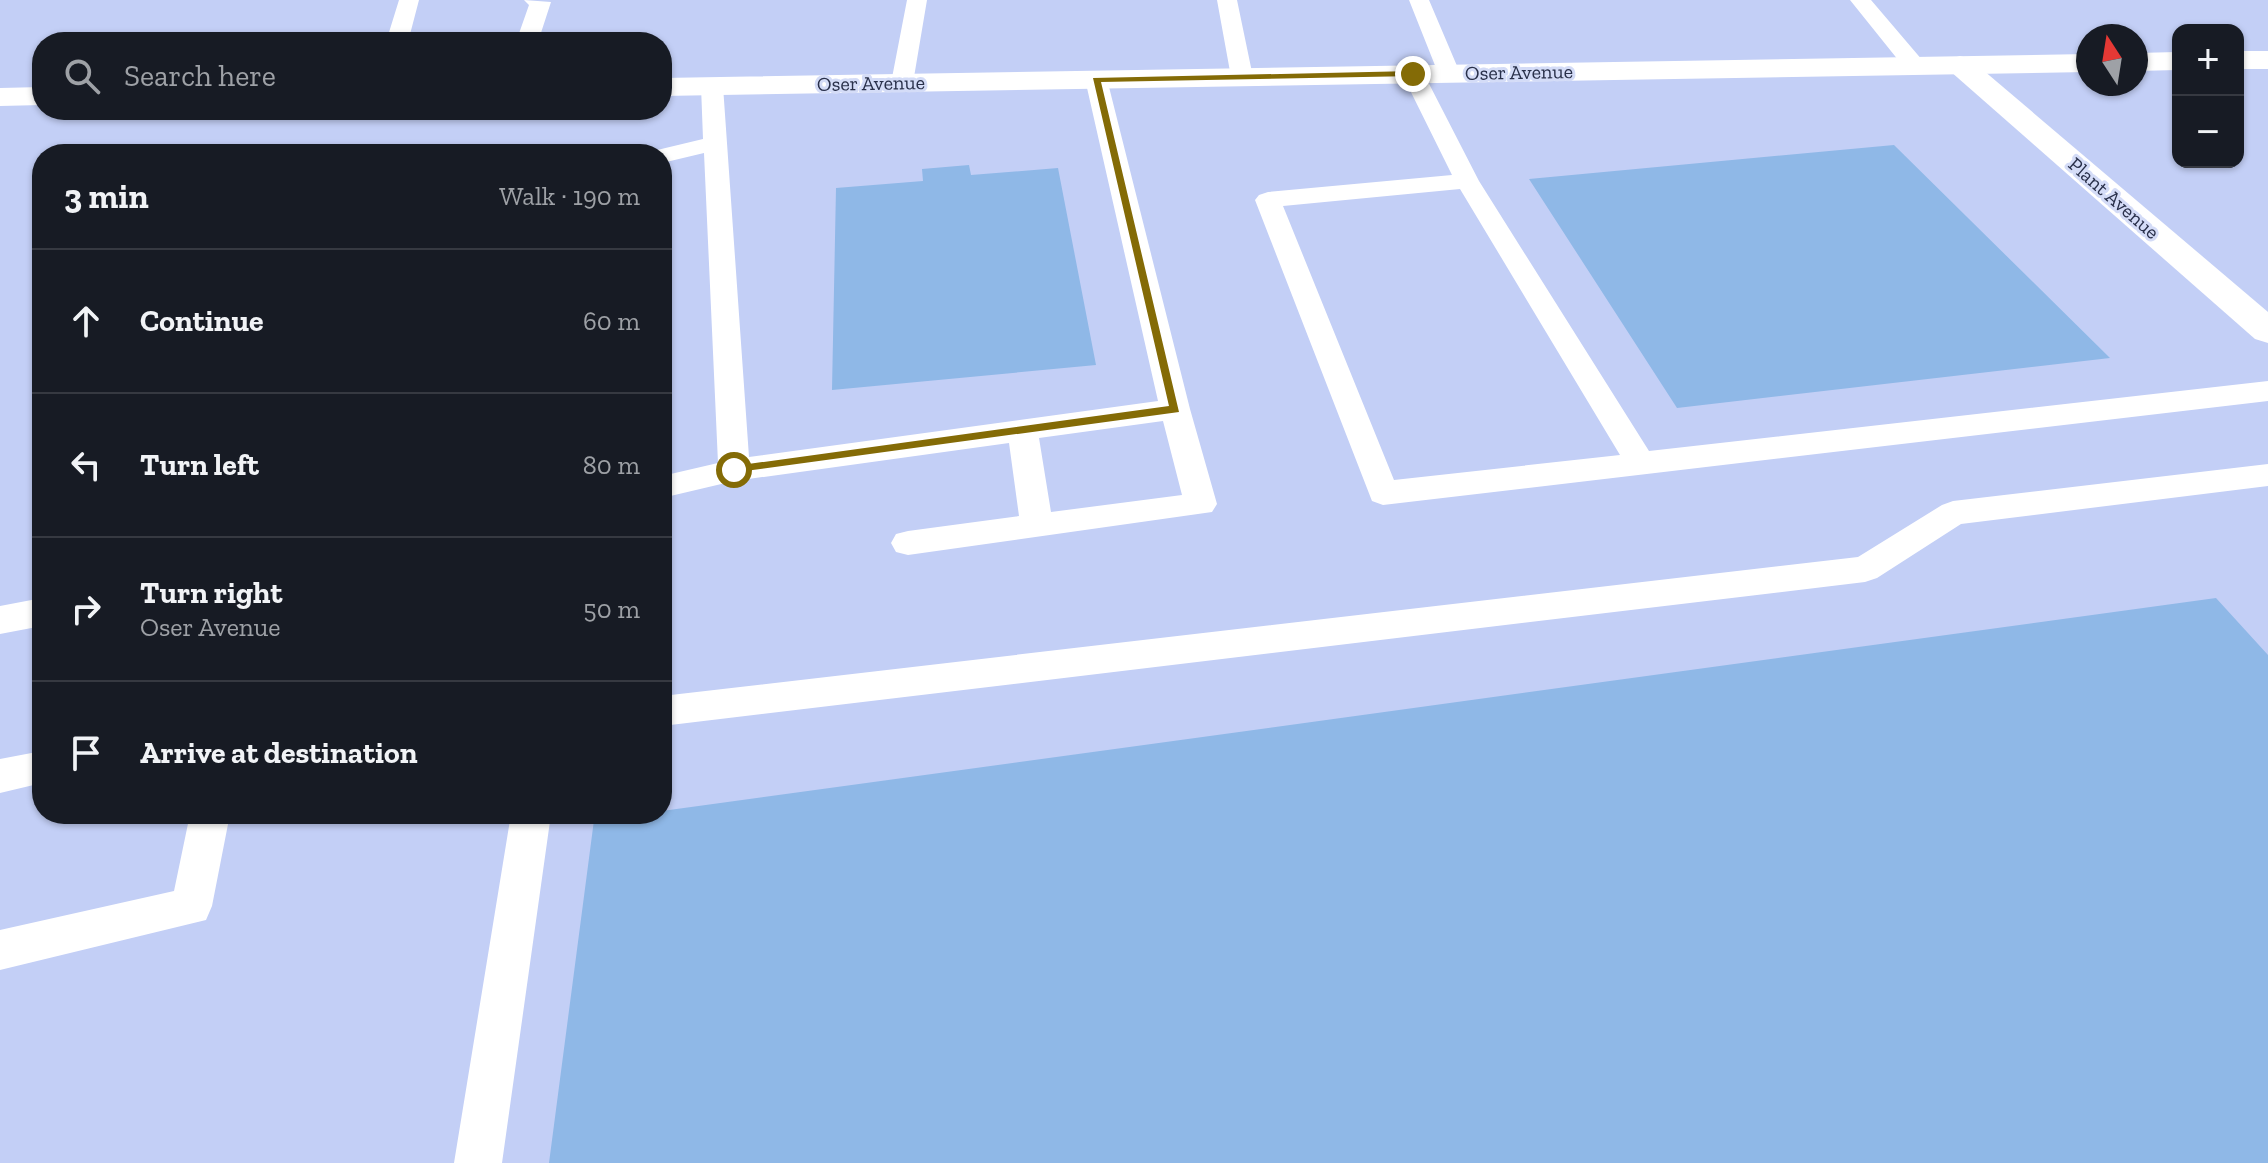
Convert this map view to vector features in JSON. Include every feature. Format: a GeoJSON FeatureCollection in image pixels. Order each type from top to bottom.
{"type":"FeatureCollection","features":[{"type":"Feature","properties":{"kind":"street"},"geometry":{"type":"LineString","coordinates":[[2244,60],[2268,60]]}},
{"type":"Feature","properties":{"kind":"street"},"geometry":{"type":"LineString","coordinates":[[2148,62],[2172,61]]}},
{"type":"Feature","properties":{"kind":"street","name":"Oser Avenue"},"geometry":{"type":"LineString","coordinates":[[672,87],[2076,63]]}},
{"type":"Feature","properties":{"kind":"street","name":"Plant Avenue"},"geometry":{"type":"LineString","coordinates":[[1960,65],[2268,331]]}},
{"type":"Feature","properties":{"kind":"street"},"geometry":{"type":"LineString","coordinates":[[0,97],[32,96]]}},
{"type":"Feature","properties":{"kind":"lane"},"geometry":{"type":"LineString","coordinates":[[400,32],[409,0]]}},
{"type":"Feature","properties":{"kind":"lane"},"geometry":{"type":"LineString","coordinates":[[902,83],[917,0]]}},
{"type":"Feature","properties":{"kind":"lane"},"geometry":{"type":"LineString","coordinates":[[1227,0],[1242,77]]}},
{"type":"Feature","properties":{"kind":"lane"},"geometry":{"type":"LineString","coordinates":[[1419,0],[1449,73]]}},
{"type":"Feature","properties":{"kind":"lane"},"geometry":{"type":"LineString","coordinates":[[1860,0],[1915,66]]}},
{"type":"Feature","properties":{"kind":"lane"},"geometry":{"type":"LineString","coordinates":[[530,32],[539,1]]}},
{"type":"Feature","properties":{"kind":"lane"},"geometry":{"type":"LineString","coordinates":[[1413,74],[1467,181],[1640,462]]}},
{"type":"Feature","properties":{"kind":"lane"},"geometry":{"type":"LineString","coordinates":[[908,543],[1201,504],[1175,409],[1096,79]]}},
{"type":"Feature","properties":{"kind":"lane"},"geometry":{"type":"LineString","coordinates":[[712,86],[734,470]]}},
{"type":"Feature","properties":{"kind":"lane"},"geometry":{"type":"LineString","coordinates":[[672,154],[715,143]]}},
{"type":"Feature","properties":{"kind":"lane"},"geometry":{"type":"LineString","coordinates":[[1467,181],[1268,200],[1383,493],[2268,391]]}},
{"type":"Feature","properties":{"kind":"lane"},"geometry":{"type":"LineString","coordinates":[[672,485],[734,470],[1175,409]]}},
{"type":"Feature","properties":{"kind":"lane"},"geometry":{"type":"LineString","coordinates":[[1022,428],[1037,525]]}},
{"type":"Feature","properties":{"kind":"lane"},"geometry":{"type":"LineString","coordinates":[[672,710],[1865,569],[1953,513],[2268,475]]}},
{"type":"Feature","properties":{"kind":"lane"},"geometry":{"type":"LineString","coordinates":[[0,620],[32,614]]}},
{"type":"Feature","properties":{"kind":"lane"},"geometry":{"type":"LineString","coordinates":[[0,776],[32,769]]}},
{"type":"Feature","properties":{"kind":"lane"},"geometry":{"type":"LineString","coordinates":[[0,950],[191,906],[208,824]]}},
{"type":"Feature","properties":{"kind":"lane"},"geometry":{"type":"LineString","coordinates":[[478,1163],[529,824]]}},
{"type":"Feature","properties":{"kind":"building"},"geometry":{"type":"Polygon","coordinates":[[[1894,145],[2110,358],[1677,408],[1529,179],[1894,145]]]}},
{"type":"Feature","properties":{"kind":"building"},"geometry":{"type":"Polygon","coordinates":[[[969,165],[971,175],[1058,168],[1096,365],[832,390],[836,188],[923,181],[922,169],[969,165]]]}},
{"type":"Feature","properties":{"kind":"building"},"geometry":{"type":"Polygon","coordinates":[[[2216,598],[2268,655],[2268,1163],[549,1163],[593,824],[672,824],[672,810],[2216,598]]]}},
{"type":"Feature","properties":{"kind":"route"},"geometry":{"type":"LineString","coordinates":[[734,470],[823,455],[1175,409],[1096,79],[1413,74]]}}]}
